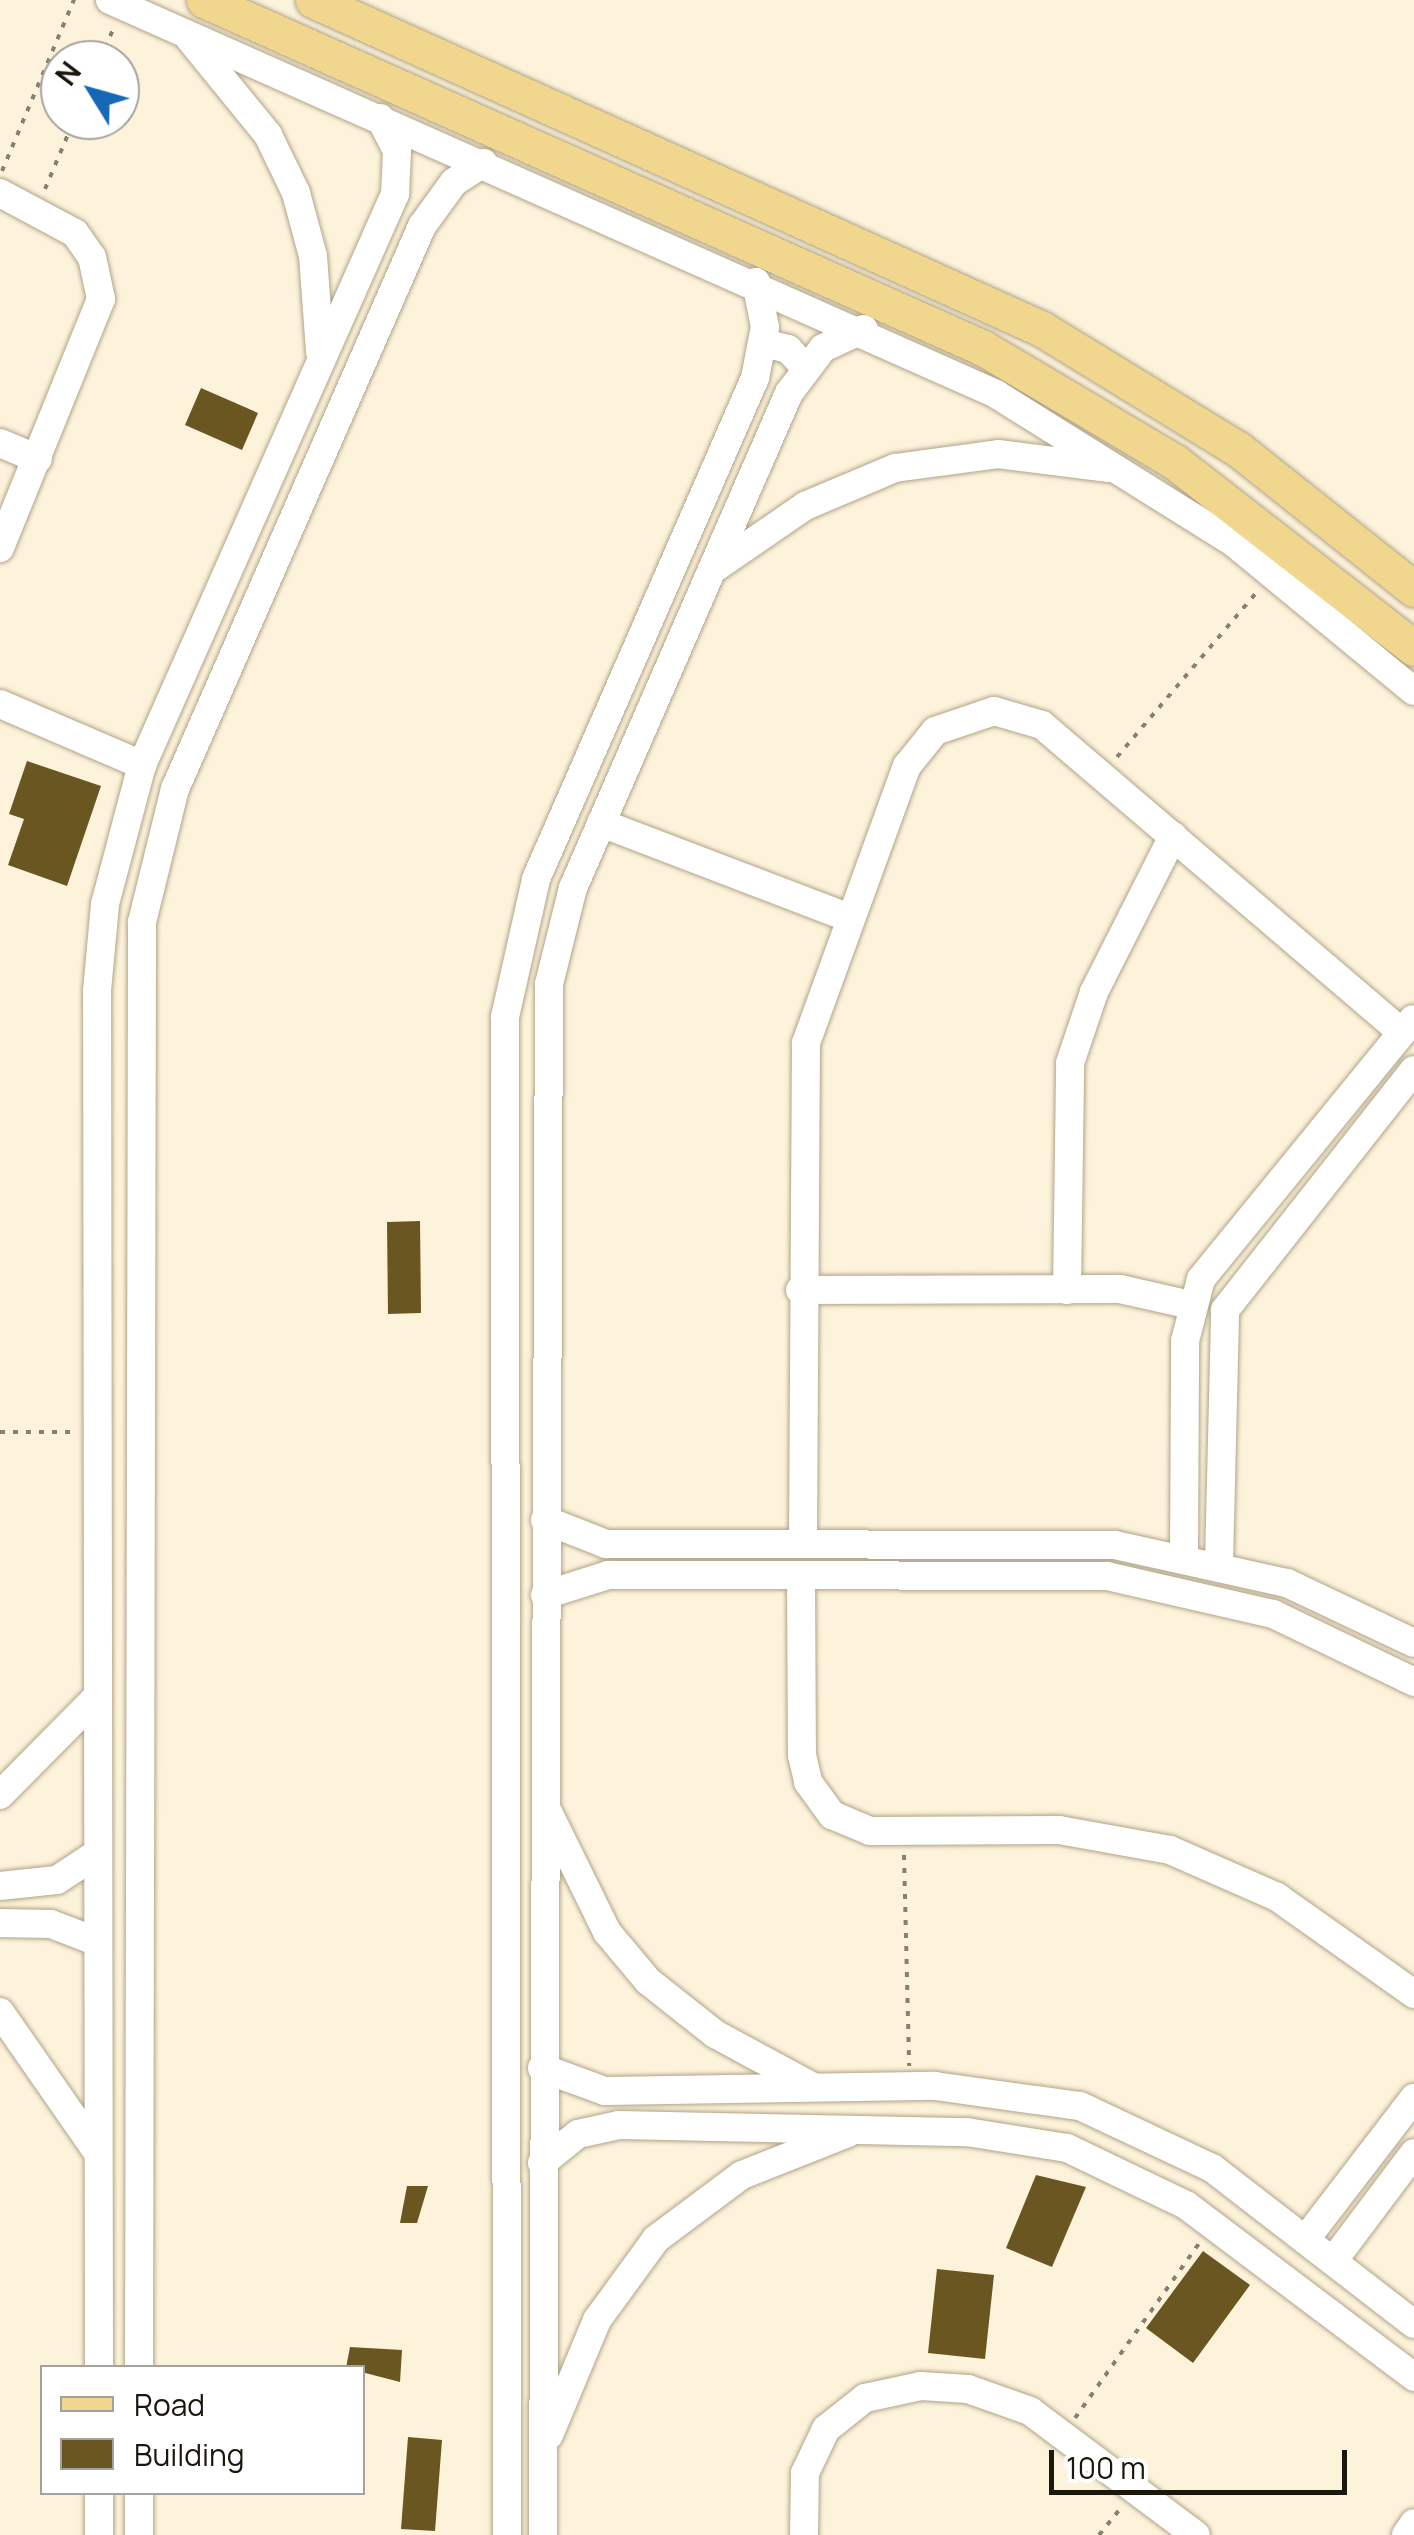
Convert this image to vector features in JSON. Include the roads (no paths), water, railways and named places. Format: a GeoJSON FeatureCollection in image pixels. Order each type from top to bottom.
{"type":"FeatureCollection","features":[{"type":"Feature","properties":{"kind":"main road"},"geometry":{"type":"LineString","coordinates":[[204,0],[983,348],[1190,473],[1414,648]]}},
{"type":"Feature","properties":{"kind":"main road"},"geometry":{"type":"LineString","coordinates":[[313,0],[1042,329],[1238,449],[1414,589]]}},
{"type":"Feature","properties":{"kind":"street"},"geometry":{"type":"LineString","coordinates":[[117,3],[864,330],[1130,472],[1272,574],[1414,691]]}},
{"type":"Feature","properties":{"kind":"street"},"geometry":{"type":"LineString","coordinates":[[185,32],[250,108],[296,193],[313,256],[320,359]]}},
{"type":"Feature","properties":{"kind":"street"},"geometry":{"type":"LineString","coordinates":[[99,2365],[100,947],[112,862],[142,765],[395,194],[397,150],[380,118]]}},
{"type":"Feature","properties":{"kind":"street"},"geometry":{"type":"LineString","coordinates":[[139,2365],[138,974],[154,853],[430,210],[483,163]]}},
{"type":"Feature","properties":{"kind":"street"},"geometry":{"type":"LineString","coordinates":[[0,193],[36,209],[85,244],[101,300],[0,548]]}},
{"type":"Feature","properties":{"kind":"street"},"geometry":{"type":"LineString","coordinates":[[395,194],[415,193],[430,210]]}},
{"type":"Feature","properties":{"kind":"street"},"geometry":{"type":"LineString","coordinates":[[507,2535],[503,1053],[525,912],[764,343],[756,282]]}},
{"type":"Feature","properties":{"kind":"street"},"geometry":{"type":"LineString","coordinates":[[544,2535],[544,1017],[563,919],[601,823],[804,367],[864,330]]}},
{"type":"Feature","properties":{"kind":"street"},"geometry":{"type":"LineString","coordinates":[[764,343],[788,349],[804,367]]}},
{"type":"Feature","properties":{"kind":"street"},"geometry":{"type":"LineString","coordinates":[[0,443],[38,459]]}},
{"type":"Feature","properties":{"kind":"street"},"geometry":{"type":"LineString","coordinates":[[710,571],[834,491],[928,460],[1016,456],[1130,472]]}},
{"type":"Feature","properties":{"kind":"street"},"geometry":{"type":"LineString","coordinates":[[0,704],[142,765]]}},
{"type":"Feature","properties":{"kind":"street"},"geometry":{"type":"LineString","coordinates":[[802,1543],[802,1076],[847,917],[906,766],[947,723],[977,712],[1026,718],[1102,774],[1408,1025],[1212,1261],[1191,1305],[1184,1555]]}},
{"type":"Feature","properties":{"kind":"street"},"geometry":{"type":"LineString","coordinates":[[601,823],[847,917]]}},
{"type":"Feature","properties":{"kind":"street"},"geometry":{"type":"LineString","coordinates":[[1067,1290],[1070,1063],[1094,992],[1174,836]]}},
{"type":"Feature","properties":{"kind":"street"},"geometry":{"type":"LineString","coordinates":[[1219,1563],[1225,1310],[1414,1070]]}},
{"type":"Feature","properties":{"kind":"street"},"geometry":{"type":"LineString","coordinates":[[1322,1130],[1347,1152]]}},
{"type":"Feature","properties":{"kind":"street"},"geometry":{"type":"LineString","coordinates":[[800,1290],[1138,1291],[1191,1305]]}},
{"type":"Feature","properties":{"kind":"street"},"geometry":{"type":"LineString","coordinates":[[505,1311],[546,1309]]}},
{"type":"Feature","properties":{"kind":"street"},"geometry":{"type":"LineString","coordinates":[[98,1338],[140,1336]]}},
{"type":"Feature","properties":{"kind":"street"},"geometry":{"type":"LineString","coordinates":[[545,1520],[588,1541],[1068,1542],[1184,1555],[1322,1596],[1414,1643]]}},
{"type":"Feature","properties":{"kind":"street"},"geometry":{"type":"LineString","coordinates":[[588,1541],[590,1577]]}},
{"type":"Feature","properties":{"kind":"street"},"geometry":{"type":"LineString","coordinates":[[801,1575],[808,1782],[844,1822],[904,1831],[1059,1830],[1170,1850],[1277,1896],[1414,1994]]}},
{"type":"Feature","properties":{"kind":"street"},"geometry":{"type":"LineString","coordinates":[[544,1595],[590,1577],[1107,1576],[1195,1590],[1308,1627],[1414,1682]]}},
{"type":"Feature","properties":{"kind":"street"},"geometry":{"type":"LineString","coordinates":[[1308,1627],[1322,1596]]}},
{"type":"Feature","properties":{"kind":"street"},"geometry":{"type":"LineString","coordinates":[[0,1795],[98,1696]]}},
{"type":"Feature","properties":{"kind":"street"},"geometry":{"type":"LineString","coordinates":[[544,1803],[607,1932],[648,1981],[716,2034],[814,2088]]}},
{"type":"Feature","properties":{"kind":"street"},"geometry":{"type":"LineString","coordinates":[[0,1886],[46,1883],[98,1853]]}},
{"type":"Feature","properties":{"kind":"street"},"geometry":{"type":"LineString","coordinates":[[43,1924],[46,1883]]}},
{"type":"Feature","properties":{"kind":"street"},"geometry":{"type":"LineString","coordinates":[[0,1923],[43,1924],[98,1942]]}},
{"type":"Feature","properties":{"kind":"street"},"geometry":{"type":"LineString","coordinates":[[0,2012],[98,2154]]}},
{"type":"Feature","properties":{"kind":"street"},"geometry":{"type":"LineString","coordinates":[[542,2068],[605,2092],[910,2086],[1012,2090],[1116,2118],[1212,2168],[1414,2324]]}},
{"type":"Feature","properties":{"kind":"street"},"geometry":{"type":"LineString","coordinates":[[604,2126],[596,2108],[605,2092]]}},
{"type":"Feature","properties":{"kind":"street"},"geometry":{"type":"LineString","coordinates":[[1305,2240],[1404,2131],[1414,2098]]}},
{"type":"Feature","properties":{"kind":"street"},"geometry":{"type":"LineString","coordinates":[[542,2163],[564,2142],[604,2126],[860,2128],[1067,2148],[1129,2172],[1212,2224],[1414,2377]]}},
{"type":"Feature","properties":{"kind":"street"},"geometry":{"type":"LineString","coordinates":[[543,2451],[597,2320],[656,2239],[742,2175],[860,2128]]}},
{"type":"Feature","properties":{"kind":"street"},"geometry":{"type":"LineString","coordinates":[[1333,2261],[1414,2154]]}},
{"type":"Feature","properties":{"kind":"street"},"geometry":{"type":"LineString","coordinates":[[804,2535],[810,2458],[826,2428],[864,2398],[968,2388],[1064,2434],[1196,2535]]}},
{"type":"Feature","properties":{"kind":"street"},"geometry":{"type":"LineString","coordinates":[[99,2495],[99,2535]]}},
{"type":"Feature","properties":{"kind":"street"},"geometry":{"type":"LineString","coordinates":[[139,2495],[139,2535]]}},
{"type":"Feature","properties":{"kind":"street"},"geometry":{"type":"LineString","coordinates":[[1406,2535],[1414,2522]]}}]}
